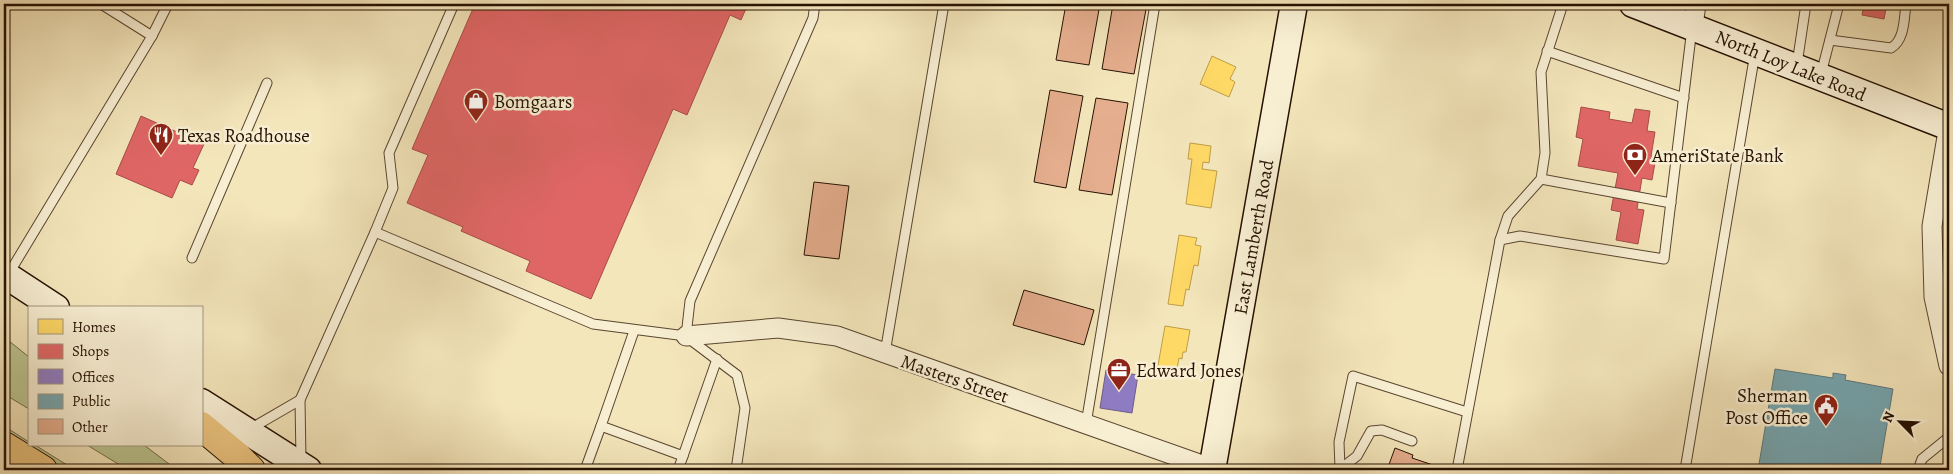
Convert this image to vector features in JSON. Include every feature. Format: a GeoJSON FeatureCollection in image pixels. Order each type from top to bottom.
{"type":"FeatureCollection","features":[{"type":"Feature","properties":{"kind":"highway"},"geometry":{"type":"LineString","coordinates":[[202,427],[237,456],[250,470]]}},
{"type":"Feature","properties":{"kind":"highway"},"geometry":{"type":"LineString","coordinates":[[4,446],[43,470]]}},
{"type":"Feature","properties":{"kind":"street","name":"East Lamberth Road"},"geometry":{"type":"LineString","coordinates":[[1213,470],[1294,4]]}},
{"type":"Feature","properties":{"kind":"street","name":"North Loy Lake Road"},"geometry":{"type":"LineString","coordinates":[[1633,4],[1694,15],[1756,51],[1949,126]]}},
{"type":"Feature","properties":{"kind":"street"},"geometry":{"type":"LineString","coordinates":[[1949,126],[1932,226],[1934,297],[1946,341],[1949,366]]}},
{"type":"Feature","properties":{"kind":"street"},"geometry":{"type":"LineString","coordinates":[[5,275],[53,306]]}},
{"type":"Feature","properties":{"kind":"street","name":"Masters Street"},"geometry":{"type":"LineString","coordinates":[[686,336],[778,328],[837,336],[1213,470]]}},
{"type":"Feature","properties":{"kind":"street"},"geometry":{"type":"LineString","coordinates":[[202,403],[305,468]]}},
{"type":"Feature","properties":{"kind":"lane"},"geometry":{"type":"LineString","coordinates":[[101,4],[152,36]]}},
{"type":"Feature","properties":{"kind":"lane"},"geometry":{"type":"LineString","coordinates":[[5,275],[152,36],[168,4]]}},
{"type":"Feature","properties":{"kind":"lane"},"geometry":{"type":"LineString","coordinates":[[305,468],[300,400],[393,188],[389,153],[454,4]]}},
{"type":"Feature","properties":{"kind":"lane"},"geometry":{"type":"LineString","coordinates":[[686,336],[690,301],[813,18],[816,4]]}},
{"type":"Feature","properties":{"kind":"lane"},"geometry":{"type":"LineString","coordinates":[[885,353],[944,4]]}},
{"type":"Feature","properties":{"kind":"lane"},"geometry":{"type":"LineString","coordinates":[[1086,424],[1154,4]]}},
{"type":"Feature","properties":{"kind":"lane"},"geometry":{"type":"LineString","coordinates":[[1457,470],[1500,240],[1508,216],[1541,180],[1545,153],[1541,72],[1563,4]]}},
{"type":"Feature","properties":{"kind":"lane"},"geometry":{"type":"LineString","coordinates":[[1796,66],[1806,4]]}},
{"type":"Feature","properties":{"kind":"lane"},"geometry":{"type":"LineString","coordinates":[[1820,76],[1839,4]]}},
{"type":"Feature","properties":{"kind":"lane"},"geometry":{"type":"LineString","coordinates":[[1830,40],[1891,48],[1897,45],[1900,39],[1906,4]]}},
{"type":"Feature","properties":{"kind":"lane"},"geometry":{"type":"LineString","coordinates":[[1500,240],[1520,236],[1664,259],[1694,15]]}},
{"type":"Feature","properties":{"kind":"lane"},"geometry":{"type":"LineString","coordinates":[[1547,51],[1684,98]]}},
{"type":"Feature","properties":{"kind":"lane"},"geometry":{"type":"LineString","coordinates":[[1685,470],[1756,51]]}},
{"type":"Feature","properties":{"kind":"lane"},"geometry":{"type":"LineString","coordinates":[[192,258],[267,83]]}},
{"type":"Feature","properties":{"kind":"lane"},"geometry":{"type":"LineString","coordinates":[[1541,180],[1671,203]]}},
{"type":"Feature","properties":{"kind":"lane"},"geometry":{"type":"LineString","coordinates":[[375,232],[593,324],[634,331],[686,336],[737,375],[745,408],[736,470]]}},
{"type":"Feature","properties":{"kind":"lane"},"geometry":{"type":"LineString","coordinates":[[585,470],[634,331]]}},
{"type":"Feature","properties":{"kind":"lane"},"geometry":{"type":"LineString","coordinates":[[678,470],[717,359]]}},
{"type":"Feature","properties":{"kind":"lane"},"geometry":{"type":"LineString","coordinates":[[1339,469],[1339,442],[1353,376],[1467,412]]}},
{"type":"Feature","properties":{"kind":"lane"},"geometry":{"type":"LineString","coordinates":[[246,431],[300,400]]}},
{"type":"Feature","properties":{"kind":"lane"},"geometry":{"type":"LineString","coordinates":[[602,426],[683,456]]}},
{"type":"Feature","properties":{"kind":"lane"},"geometry":{"type":"LineString","coordinates":[[1339,469],[1357,456],[1371,431],[1382,430],[1412,442]]}},
{"type":"Feature","properties":{"kind":"lane"},"geometry":{"type":"LineString","coordinates":[[1918,470],[1922,459],[1949,437]]}},
{"type":"Feature","properties":{"kind":"green space"},"geometry":{"type":"Polygon","coordinates":[[[4,337],[28,356],[28,408],[4,394],[4,337]]]}},
{"type":"Feature","properties":{"kind":"green space"},"geometry":{"type":"Polygon","coordinates":[[[4,426],[28,441],[28,446],[37,446],[75,470],[4,470],[4,426]]]}},
{"type":"Feature","properties":{"kind":"green space"},"geometry":{"type":"Polygon","coordinates":[[[89,446],[145,446],[177,470],[128,470],[89,446]]]}},
{"type":"Feature","properties":{"kind":"building: Homes"},"geometry":{"type":"Polygon","coordinates":[[[1734,4],[1769,4],[1768,9],[1734,4]]]}},
{"type":"Feature","properties":{"kind":"building: Homes"},"geometry":{"type":"Polygon","coordinates":[[[1212,56],[1236,67],[1230,79],[1235,82],[1229,97],[1200,84],[1212,56]]]}},
{"type":"Feature","properties":{"kind":"building: Homes"},"geometry":{"type":"Polygon","coordinates":[[[1190,143],[1211,146],[1209,163],[1203,162],[1202,169],[1217,171],[1211,208],[1186,204],[1192,159],[1188,159],[1190,143]]]}},
{"type":"Feature","properties":{"kind":"building: Homes"},"geometry":{"type":"Polygon","coordinates":[[[1179,235],[1197,238],[1195,245],[1201,246],[1198,266],[1194,265],[1189,290],[1186,289],[1183,306],[1168,304],[1179,235]]]}},
{"type":"Feature","properties":{"kind":"building: Homes"},"geometry":{"type":"Polygon","coordinates":[[[1165,326],[1190,330],[1186,352],[1183,352],[1182,359],[1179,358],[1176,374],[1157,371],[1165,326]]]}},
{"type":"Feature","properties":{"kind":"building: Shops"},"geometry":{"type":"Polygon","coordinates":[[[475,4],[748,4],[741,20],[730,15],[687,115],[673,109],[591,299],[526,271],[530,261],[461,231],[463,227],[407,203],[428,155],[412,149],[475,4]]]}},
{"type":"Feature","properties":{"kind":"building: Shops"},"geometry":{"type":"Polygon","coordinates":[[[1864,4],[1887,4],[1884,19],[1862,15],[1864,4]]]}},
{"type":"Feature","properties":{"kind":"building: Shops","name":"AmeriState Bank"},"geometry":{"type":"Polygon","coordinates":[[[1581,107],[1610,112],[1609,119],[1632,123],[1635,109],[1650,111],[1647,131],[1655,132],[1651,156],[1656,157],[1652,180],[1642,178],[1637,209],[1644,210],[1638,244],[1616,240],[1621,212],[1611,210],[1618,173],[1578,166],[1583,139],[1576,137],[1581,107]]]}},
{"type":"Feature","properties":{"kind":"building: Shops","name":"Texas Roadhouse"},"geometry":{"type":"Polygon","coordinates":[[[141,116],[204,144],[193,168],[199,170],[192,185],[180,180],[172,198],[116,174],[141,116]]]}},
{"type":"Feature","properties":{"kind":"building: Shops"},"geometry":{"type":"Polygon","coordinates":[[[599,464],[617,470],[597,470],[599,464]]]}},
{"type":"Feature","properties":{"kind":"building: Shops"},"geometry":{"type":"Polygon","coordinates":[[[621,465],[636,470],[619,470],[621,465]]]}},
{"type":"Feature","properties":{"kind":"building: Offices","name":"Edward Jones"},"geometry":{"type":"Polygon","coordinates":[[[1106,370],[1138,375],[1132,413],[1100,408],[1106,370]]]}},
{"type":"Feature","properties":{"kind":"building: Public","name":"Sherman Post Office"},"geometry":{"type":"Polygon","coordinates":[[[1775,369],[1833,378],[1833,373],[1846,375],[1845,380],[1893,389],[1880,466],[1884,467],[1883,470],[1758,470],[1775,369]]]}},
{"type":"Feature","properties":{"kind":"building: Other"},"geometry":{"type":"Polygon","coordinates":[[[1066,4],[1100,4],[1089,65],[1056,60],[1066,4]]]}},
{"type":"Feature","properties":{"kind":"building: Other"},"geometry":{"type":"Polygon","coordinates":[[[1113,4],[1147,4],[1134,74],[1102,69],[1113,4]]]}},
{"type":"Feature","properties":{"kind":"building: Other"},"geometry":{"type":"Polygon","coordinates":[[[1050,90],[1083,96],[1066,188],[1034,182],[1050,90]]]}},
{"type":"Feature","properties":{"kind":"building: Other"},"geometry":{"type":"Polygon","coordinates":[[[1096,98],[1128,103],[1112,195],[1079,190],[1096,98]]]}},
{"type":"Feature","properties":{"kind":"building: Other"},"geometry":{"type":"Polygon","coordinates":[[[814,182],[849,186],[839,259],[804,255],[814,182]]]}},
{"type":"Feature","properties":{"kind":"building: Other"},"geometry":{"type":"Polygon","coordinates":[[[1024,290],[1094,310],[1084,345],[1013,325],[1024,290]]]}},
{"type":"Feature","properties":{"kind":"building: Other"},"geometry":{"type":"Polygon","coordinates":[[[1395,448],[1413,455],[1412,458],[1436,466],[1435,470],[1387,470],[1395,448]]]}},
{"type":"Feature","properties":{"kind":"place","name":"Bomgaars"},"geometry":{"type":"Point","coordinates":[476,122]}},
{"type":"Feature","properties":{"kind":"place","name":"Texas Roadhouse"},"geometry":{"type":"Point","coordinates":[161,156]}},
{"type":"Feature","properties":{"kind":"place","name":"AmeriState Bank"},"geometry":{"type":"Point","coordinates":[1635,176]}},
{"type":"Feature","properties":{"kind":"place","name":"Edward Jones"},"geometry":{"type":"Point","coordinates":[1119,391]}},
{"type":"Feature","properties":{"kind":"place","name":"Sherman Post Office"},"geometry":{"type":"Point","coordinates":[1826,427]}}]}
